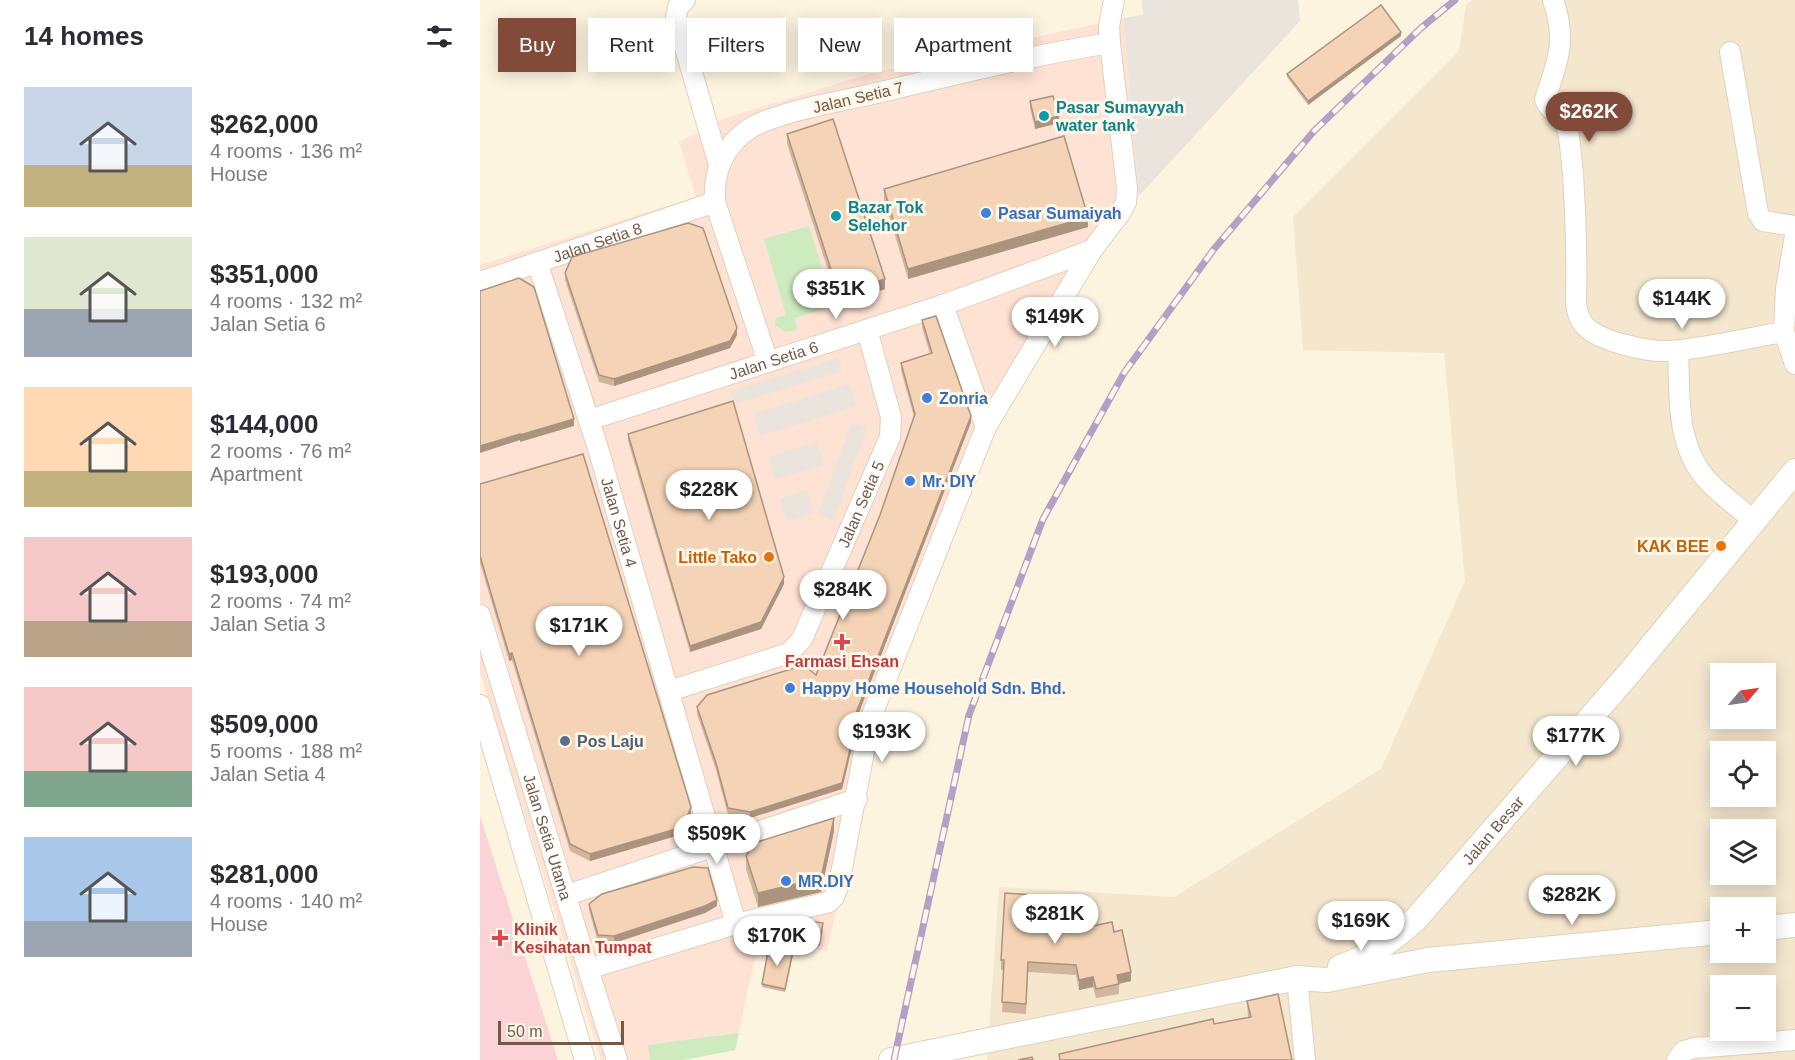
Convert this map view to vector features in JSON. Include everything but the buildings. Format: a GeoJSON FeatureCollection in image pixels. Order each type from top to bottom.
{"type":"FeatureCollection","features":[{"type":"Feature","properties":{"kind":"street"},"geometry":{"type":"LineString","coordinates":[[685,0],[678,7],[676,17],[719,165]]}},
{"type":"Feature","properties":{"kind":"street"},"geometry":{"type":"LineString","coordinates":[[588,969],[736,924],[833,899],[839,884],[870,720],[986,427],[1092,250],[1126,202],[1127,188],[1110,43],[1109,26],[1114,0]]}},
{"type":"Feature","properties":{"kind":"street"},"geometry":{"type":"LineString","coordinates":[[1553,0],[1562,35],[1560,54],[1545,99],[1547,105],[1566,125],[1570,139],[1575,206],[1576,304],[1584,325],[1612,342],[1654,350],[1678,350],[1784,332]]}},
{"type":"Feature","properties":{"kind":"street","name":"Jalan Setia 7"},"geometry":{"type":"LineString","coordinates":[[768,362],[715,202],[715,176],[729,146],[737,138],[748,129],[815,107],[1033,56],[1110,43]]}},
{"type":"Feature","properties":{"kind":"street"},"geometry":{"type":"LineString","coordinates":[[1730,52],[1758,213],[1763,221],[1795,226]]}},
{"type":"Feature","properties":{"kind":"street","name":"Jalan Setia 8"},"geometry":{"type":"LineString","coordinates":[[480,282],[715,202]]}},
{"type":"Feature","properties":{"kind":"street"},"geometry":{"type":"LineString","coordinates":[[1795,236],[1786,289],[1784,332],[1795,364]]}},
{"type":"Feature","properties":{"kind":"street","name":"Jalan Setia 6"},"geometry":{"type":"LineString","coordinates":[[590,420],[942,305],[1092,250]]}},
{"type":"Feature","properties":{"kind":"street","name":"Jalan Setia 4"},"geometry":{"type":"LineString","coordinates":[[537,262],[590,420],[736,924]]}},
{"type":"Feature","properties":{"kind":"street"},"geometry":{"type":"LineString","coordinates":[[942,305],[986,427]]}},
{"type":"Feature","properties":{"kind":"street","name":"Jalan Setia 5"},"geometry":{"type":"LineString","coordinates":[[669,691],[789,653],[802,639],[890,437],[891,417],[867,330]]}},
{"type":"Feature","properties":{"kind":"street"},"geometry":{"type":"LineString","coordinates":[[1678,350],[1682,425],[1687,448],[1708,481],[1753,520]]}},
{"type":"Feature","properties":{"kind":"street","name":"Jalan Besar"},"geometry":{"type":"LineString","coordinates":[[1297,978],[1356,962],[1378,950],[1415,920],[1631,671],[1795,471]]}},
{"type":"Feature","properties":{"kind":"street","name":"Jalan Setia Utama"},"geometry":{"type":"LineString","coordinates":[[480,615],[617,1060]]}},
{"type":"Feature","properties":{"kind":"street"},"geometry":{"type":"LineString","coordinates":[[480,705],[585,1060]]}},
{"type":"Feature","properties":{"kind":"street"},"geometry":{"type":"LineString","coordinates":[[567,895],[856,799]]}},
{"type":"Feature","properties":{"kind":"street"},"geometry":{"type":"LineString","coordinates":[[1415,920],[1411,937],[1412,950],[1417,957],[1428,960]]}},
{"type":"Feature","properties":{"kind":"street"},"geometry":{"type":"LineString","coordinates":[[1776,926],[1795,925]]}},
{"type":"Feature","properties":{"kind":"street"},"geometry":{"type":"LineString","coordinates":[[892,1060],[1297,978],[1327,980],[1428,960],[1710,933]]}},
{"type":"Feature","properties":{"kind":"street"},"geometry":{"type":"LineString","coordinates":[[1297,978],[1305,1060]]}},
{"type":"Feature","properties":{"kind":"street"},"geometry":{"type":"LineString","coordinates":[[1677,1060],[1684,1052],[1694,1048],[1795,1040]]}},
{"type":"Feature","properties":{"kind":"shaded area"},"geometry":{"type":"Polygon","coordinates":[[[1142,0],[1298,0],[1300,21],[1139,196],[1123,18],[1143,15],[1142,0]]]}},
{"type":"Feature","properties":{"kind":"shaded area"},"geometry":{"type":"Polygon","coordinates":[[[1472,0],[1795,0],[1795,1060],[987,1060],[999,887],[1174,897],[1381,769],[1465,581],[1444,353],[1303,350],[1293,217],[1459,51],[1466,5],[1472,0]]]}},
{"type":"Feature","properties":{"kind":"shaded area"},"geometry":{"type":"Polygon","coordinates":[[[1123,18],[1139,196],[1094,264],[997,427],[936,571],[876,734],[827,951],[759,940],[735,1050],[683,1060],[601,1060],[480,673],[480,265],[696,197],[679,142],[723,119],[868,74],[894,68],[894,72],[1033,72],[1033,38],[1123,18]]]}},
{"type":"Feature","properties":{"kind":"shaded area"},"geometry":{"type":"Polygon","coordinates":[[[839,358],[842,371],[735,404],[730,391],[839,358]]]}},
{"type":"Feature","properties":{"kind":"shaded area"},"geometry":{"type":"Polygon","coordinates":[[[849,384],[856,406],[760,436],[753,414],[849,384]]]}},
{"type":"Feature","properties":{"kind":"shaded area"},"geometry":{"type":"Polygon","coordinates":[[[852,422],[867,428],[834,520],[818,514],[852,422]]]}},
{"type":"Feature","properties":{"kind":"shaded area"},"geometry":{"type":"Polygon","coordinates":[[[817,442],[824,465],[775,479],[768,457],[817,442]]]}},
{"type":"Feature","properties":{"kind":"shaded area"},"geometry":{"type":"Polygon","coordinates":[[[807,490],[814,513],[787,521],[780,499],[807,490]]]}},
{"type":"Feature","properties":{"kind":"shaded area","name":"Klinik Kesihatan Tumpat"},"geometry":{"type":"Polygon","coordinates":[[[480,816],[558,1060],[480,1060],[480,816]]]}},
{"type":"Feature","properties":{"kind":"green space"},"geometry":{"type":"Polygon","coordinates":[[[809,226],[834,306],[795,318],[797,330],[785,332],[775,325],[776,318],[786,315],[764,239],[809,226]]]}},
{"type":"Feature","properties":{"kind":"green space"},"geometry":{"type":"Polygon","coordinates":[[[739,1033],[735,1050],[683,1060],[650,1060],[648,1045],[739,1033]]]}},
{"type":"Feature","properties":{"kind":"railway"},"geometry":{"type":"LineString","coordinates":[[894,1060],[969,715],[1043,519],[1124,373],[1214,249],[1314,131],[1421,28],[1455,0]]}},
{"type":"Feature","properties":{"kind":"place","name":"Pasar Sumayyah water tank"},"geometry":{"type":"Point","coordinates":[1044,116]}},
{"type":"Feature","properties":{"kind":"place","name":"Pasar Sumaiyah"},"geometry":{"type":"Point","coordinates":[986,213]}},
{"type":"Feature","properties":{"kind":"place","name":"Bazar Tok Selehor"},"geometry":{"type":"Point","coordinates":[836,216]}},
{"type":"Feature","properties":{"kind":"place","name":"Zonria"},"geometry":{"type":"Point","coordinates":[927,398]}},
{"type":"Feature","properties":{"kind":"place","name":"Mr. DIY"},"geometry":{"type":"Point","coordinates":[910,481]}},
{"type":"Feature","properties":{"kind":"place","name":"KAK BEE"},"geometry":{"type":"Point","coordinates":[1721,546]}},
{"type":"Feature","properties":{"kind":"place","name":"Little Tako"},"geometry":{"type":"Point","coordinates":[769,557]}},
{"type":"Feature","properties":{"kind":"place","name":"Farmasi Ehsan"},"geometry":{"type":"Point","coordinates":[842,642]}},
{"type":"Feature","properties":{"kind":"place","name":"Happy Home Household Sdn. Bhd."},"geometry":{"type":"Point","coordinates":[790,688]}},
{"type":"Feature","properties":{"kind":"place","name":"Pos Laju"},"geometry":{"type":"Point","coordinates":[565,741]}},
{"type":"Feature","properties":{"kind":"place","name":"MR.DIY"},"geometry":{"type":"Point","coordinates":[786,881]}},
{"type":"Feature","properties":{"kind":"place","name":"Klinik Kesihatan Tumpat"},"geometry":{"type":"Point","coordinates":[500,938]}}]}
